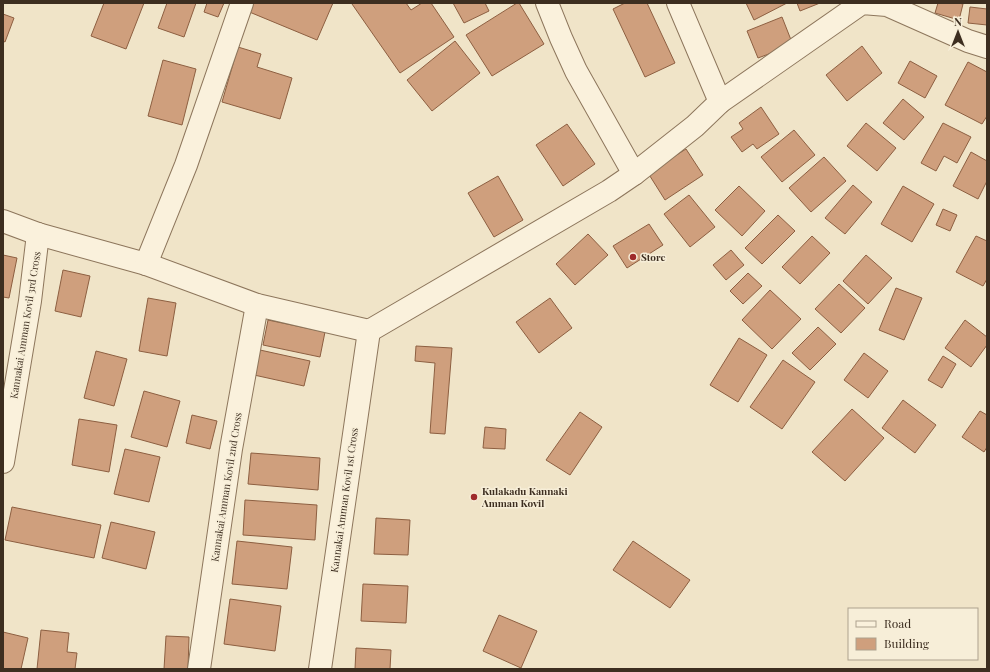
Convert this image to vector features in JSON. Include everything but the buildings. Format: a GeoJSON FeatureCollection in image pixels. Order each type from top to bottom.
{"type":"FeatureCollection","features":[{"type":"Feature","properties":{"kind":"street"},"geometry":{"type":"LineString","coordinates":[[146,264],[186,165],[242,3]]}},
{"type":"Feature","properties":{"kind":"street"},"geometry":{"type":"LineString","coordinates":[[547,3],[576,71],[634,174]]}},
{"type":"Feature","properties":{"kind":"street"},"geometry":{"type":"LineString","coordinates":[[678,3],[720,102]]}},
{"type":"Feature","properties":{"kind":"street"},"geometry":{"type":"LineString","coordinates":[[3,221],[38,234],[146,264],[257,305],[369,331],[609,191],[634,174],[695,126],[720,102],[862,3],[887,5],[987,48]]}},
{"type":"Feature","properties":{"kind":"street","name":"Kannakai Amman Kovil 3rd Cross"},"geometry":{"type":"LineString","coordinates":[[3,462],[30,301],[38,234]]}},
{"type":"Feature","properties":{"kind":"street","name":"Kannakai Amman Kovil 2nd Cross"},"geometry":{"type":"LineString","coordinates":[[199,669],[231,449],[257,305]]}},
{"type":"Feature","properties":{"kind":"street","name":"Kannakai Amman Kovil 1st Cross"},"geometry":{"type":"LineString","coordinates":[[320,669],[369,331]]}},
{"type":"Feature","properties":{"kind":"place","name":"Store"},"geometry":{"type":"Point","coordinates":[633,257]}},
{"type":"Feature","properties":{"kind":"place","name":"Kulakadu Kannaki Amman Kovil"},"geometry":{"type":"Point","coordinates":[474,497]}}]}
